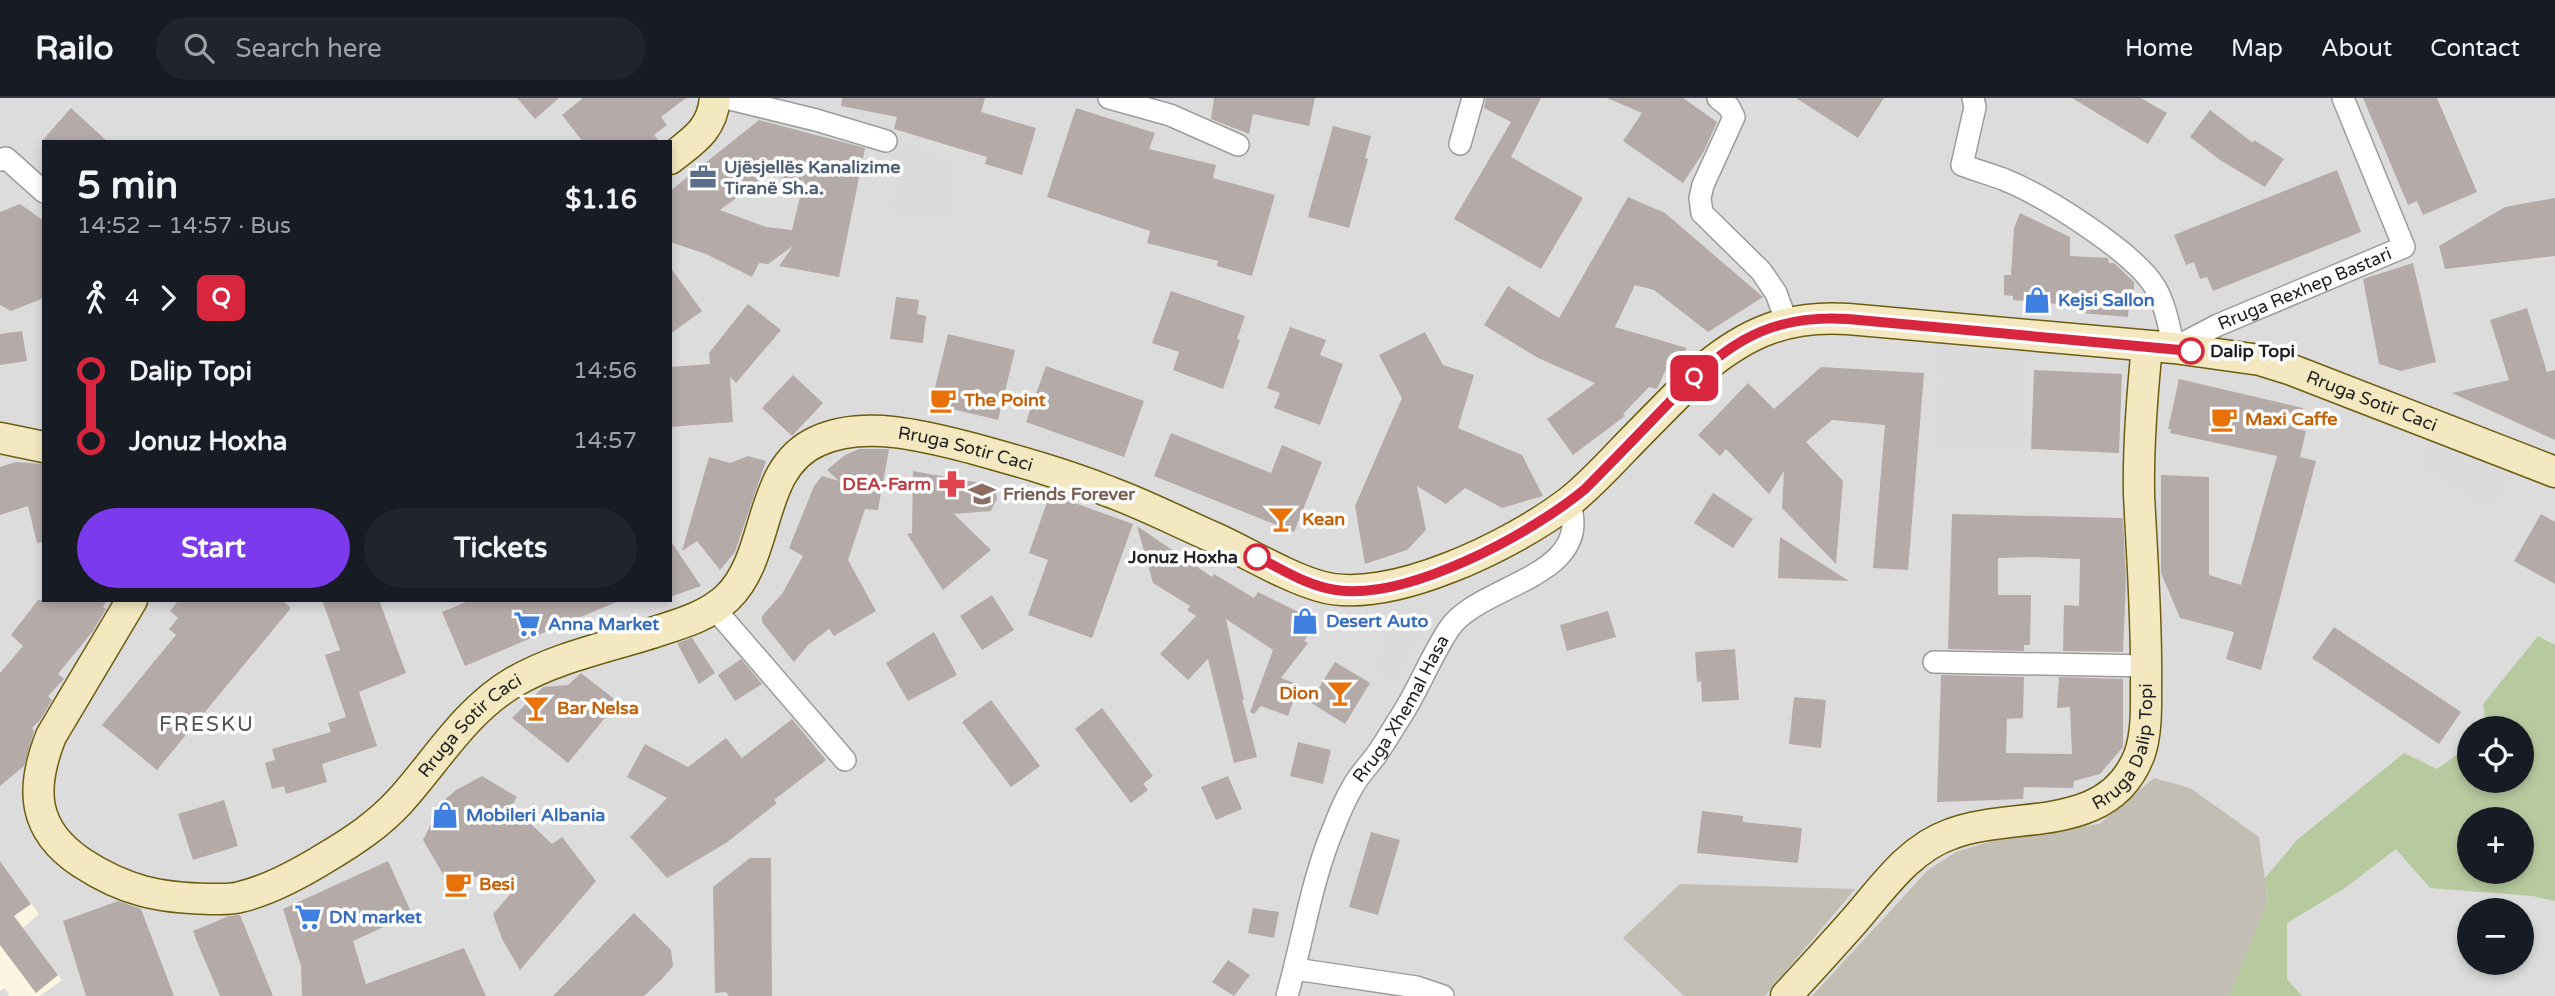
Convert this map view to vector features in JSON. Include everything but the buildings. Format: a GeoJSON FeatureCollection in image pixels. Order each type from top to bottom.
{"type":"FeatureCollection","features":[{"type":"Feature","properties":{"kind":"main road"},"geometry":{"type":"LineString","coordinates":[[672,157],[705,130],[712,120],[715,98]]}},
{"type":"Feature","properties":{"kind":"main road","name":"Rruga Sotir Caci"},"geometry":{"type":"LineString","coordinates":[[131,602],[51,736],[39,776],[39,810],[44,824],[61,849],[111,881],[142,893],[236,899],[276,885],[309,868],[349,844],[379,821],[399,802],[449,740],[478,710],[513,682],[562,661],[683,623],[714,608],[728,597],[745,572],[775,489],[790,461],[815,442],[847,433],[868,431],[927,438],[1026,463],[1115,493],[1316,586],[1337,590],[1382,587],[1426,576],[1529,528],[1569,502],[1594,480],[1702,369],[1740,341],[1764,330],[1804,319],[1836,318],[2161,347],[2260,360],[2555,472]]}},
{"type":"Feature","properties":{"kind":"main road","name":"Rruga Dalip Topi"},"geometry":{"type":"LineString","coordinates":[[1786,996],[1898,870],[1921,849],[1951,834],[1971,828],[2073,813],[2098,801],[2121,783],[2132,768],[2143,741],[2147,666],[2138,442],[2161,347]]}},
{"type":"Feature","properties":{"kind":"main road"},"geometry":{"type":"LineString","coordinates":[[0,438],[42,447]]}},
{"type":"Feature","properties":{"kind":"street"},"geometry":{"type":"LineString","coordinates":[[726,98],[816,120],[886,141]]}},
{"type":"Feature","properties":{"kind":"street"},"geometry":{"type":"LineString","coordinates":[[1109,98],[1170,115],[1238,145]]}},
{"type":"Feature","properties":{"kind":"street"},"geometry":{"type":"LineString","coordinates":[[1460,144],[1474,98]]}},
{"type":"Feature","properties":{"kind":"street"},"geometry":{"type":"LineString","coordinates":[[1718,98],[1729,107],[1734,117],[1703,185],[1700,198],[1702,213],[1761,271],[1776,293],[1787,323]]}},
{"type":"Feature","properties":{"kind":"street"},"geometry":{"type":"LineString","coordinates":[[1973,98],[1975,107],[1962,165],[2032,192],[2126,256],[2154,287],[2165,308],[2161,347]]}},
{"type":"Feature","properties":{"kind":"street","name":"Rruga Rexhep Bastari"},"geometry":{"type":"LineString","coordinates":[[2161,347],[2404,247],[2343,98]]}},
{"type":"Feature","properties":{"kind":"street"},"geometry":{"type":"LineString","coordinates":[[0,160],[6,158],[42,190]]}},
{"type":"Feature","properties":{"kind":"street","name":"Rruga Xhemal Hasa"},"geometry":{"type":"LineString","coordinates":[[1287,996],[1317,874],[1333,828],[1352,787],[1404,711],[1450,627],[1479,604],[1529,579],[1549,565],[1565,548],[1574,517],[1569,502]]}},
{"type":"Feature","properties":{"kind":"street"},"geometry":{"type":"LineString","coordinates":[[714,608],[845,760]]}},
{"type":"Feature","properties":{"kind":"street"},"geometry":{"type":"LineString","coordinates":[[1934,662],[2147,666]]}},
{"type":"Feature","properties":{"kind":"street"},"geometry":{"type":"LineString","coordinates":[[1295,969],[1416,988],[1443,996]]}},
{"type":"Feature","properties":{"kind":"shaded area"},"geometry":{"type":"Polygon","coordinates":[[[0,98],[2555,98],[2555,996],[0,996],[0,98]]]}},
{"type":"Feature","properties":{"kind":"shaded area"},"geometry":{"type":"Polygon","coordinates":[[[895,136],[957,165],[952,222],[890,214],[895,136]]]}},
{"type":"Feature","properties":{"kind":"shaded area"},"geometry":{"type":"Polygon","coordinates":[[[1939,339],[2030,344],[2025,454],[1934,449],[1939,339]]]}},
{"type":"Feature","properties":{"kind":"shaded area"},"geometry":{"type":"Polygon","coordinates":[[[2428,438],[2513,472],[2493,511],[2418,461],[2428,438]]]}},
{"type":"Feature","properties":{"kind":"shaded area"},"geometry":{"type":"Polygon","coordinates":[[[1426,601],[1442,604],[1394,684],[1372,671],[1386,642],[1379,613],[1426,601]]]}},
{"type":"Feature","properties":{"kind":"shaded area"},"geometry":{"type":"Polygon","coordinates":[[[2154,778],[2190,788],[2259,837],[2268,901],[2229,996],[1812,996],[1928,870],[1956,852],[1998,839],[2099,824],[2154,778]]]}},
{"type":"Feature","properties":{"kind":"shaded area"},"geometry":{"type":"Polygon","coordinates":[[[0,861],[39,914],[23,928],[62,980],[40,996],[9,996],[5,988],[0,991],[0,861]]]}},
{"type":"Feature","properties":{"kind":"shaded area"},"geometry":{"type":"Polygon","coordinates":[[[1680,884],[1855,889],[1765,996],[1684,996],[1623,938],[1680,884]]]}},
{"type":"Feature","properties":{"kind":"green space"},"geometry":{"type":"Polygon","coordinates":[[[2538,636],[2555,645],[2555,901],[2532,896],[2430,888],[2396,849],[2345,888],[2287,923],[2287,979],[2302,996],[2229,996],[2268,901],[2265,878],[2297,840],[2404,753],[2437,769],[2457,755],[2457,793],[2534,793],[2534,716],[2484,716],[2483,704],[2538,636]]]}},
{"type":"Feature","properties":{"kind":"bus line","name":"Q"},"geometry":{"type":"LineString","coordinates":[[1257,557],[1316,586],[1359,591],[1404,583],[1460,562],[1529,528],[1569,502],[1720,354],[1764,330],[1804,319],[1848,319],[2191,351]]}},
{"type":"Feature","properties":{"kind":"place","name":"Ujësjellës Kanalizime Tiranë Sh.a."},"geometry":{"type":"Point","coordinates":[703,177]}},
{"type":"Feature","properties":{"kind":"place","name":"Kejsi Sallon"},"geometry":{"type":"Point","coordinates":[2037,300]}},
{"type":"Feature","properties":{"kind":"place","name":"Dalip Topi"},"geometry":{"type":"Point","coordinates":[2191,351]}},
{"type":"Feature","properties":{"kind":"place","name":"The Point"},"geometry":{"type":"Point","coordinates":[943,400]}},
{"type":"Feature","properties":{"kind":"place","name":"Maxi Caffe"},"geometry":{"type":"Point","coordinates":[2224,419]}},
{"type":"Feature","properties":{"kind":"place","name":"DEA-Farm"},"geometry":{"type":"Point","coordinates":[952,484]}},
{"type":"Feature","properties":{"kind":"place","name":"Friends Forever"},"geometry":{"type":"Point","coordinates":[982,494]}},
{"type":"Feature","properties":{"kind":"place","name":"Kean"},"geometry":{"type":"Point","coordinates":[1281,519]}},
{"type":"Feature","properties":{"kind":"place","name":"Jonuz Hoxha"},"geometry":{"type":"Point","coordinates":[1257,557]}},
{"type":"Feature","properties":{"kind":"place","name":"Desert Auto"},"geometry":{"type":"Point","coordinates":[1305,621]}},
{"type":"Feature","properties":{"kind":"place","name":"Anna Market"},"geometry":{"type":"Point","coordinates":[527,624]}},
{"type":"Feature","properties":{"kind":"place","name":"Dion"},"geometry":{"type":"Point","coordinates":[1340,693]}},
{"type":"Feature","properties":{"kind":"place","name":"Bar Nelsa"},"geometry":{"type":"Point","coordinates":[536,708]}},
{"type":"Feature","properties":{"kind":"place","name":"Mobileri Albania"},"geometry":{"type":"Point","coordinates":[445,815]}},
{"type":"Feature","properties":{"kind":"place","name":"Besi"},"geometry":{"type":"Point","coordinates":[458,884]}},
{"type":"Feature","properties":{"kind":"place","name":"DN market"},"geometry":{"type":"Point","coordinates":[308,917]}},
{"type":"Feature","properties":{"kind":"district","name":"FRESKU"},"geometry":{"type":"Point","coordinates":[207,724]}}]}
